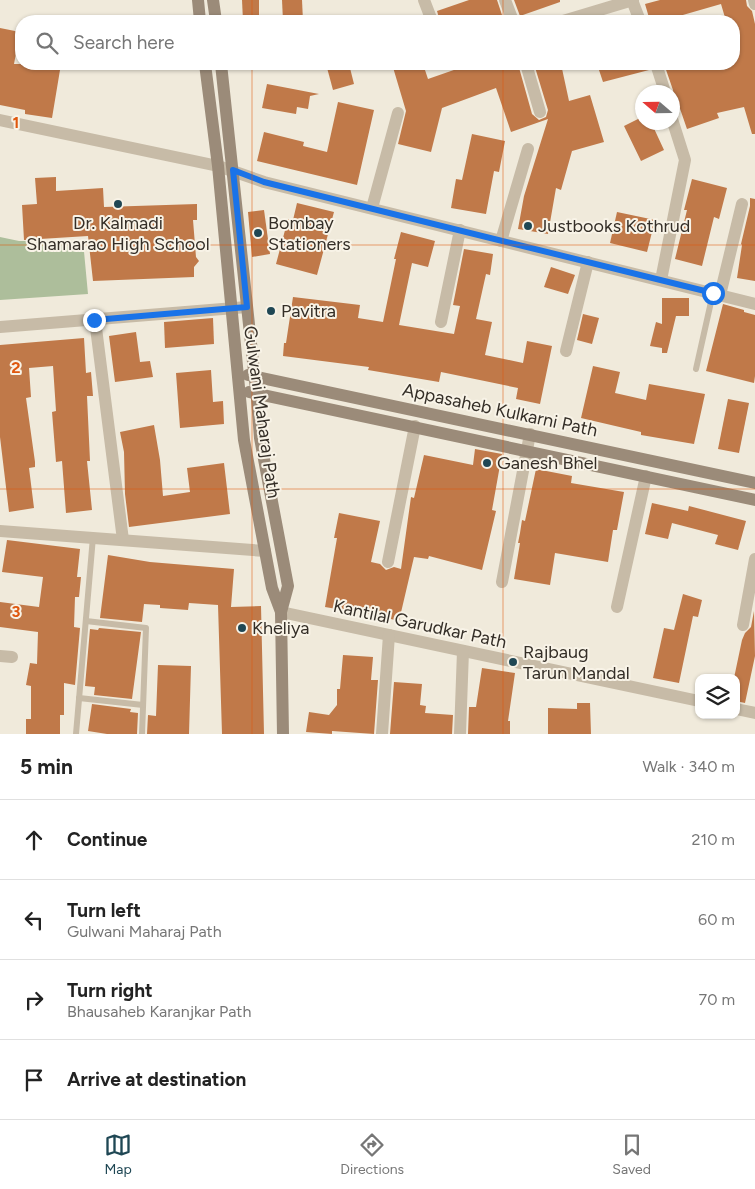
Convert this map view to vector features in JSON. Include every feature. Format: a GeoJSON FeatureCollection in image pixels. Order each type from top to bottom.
{"type":"FeatureCollection","features":[{"type":"Feature","properties":{"kind":"street"},"geometry":{"type":"LineString","coordinates":[[198,0],[199,15]]}},
{"type":"Feature","properties":{"kind":"street"},"geometry":{"type":"LineString","coordinates":[[213,0],[215,15]]}},
{"type":"Feature","properties":{"kind":"street"},"geometry":{"type":"LineString","coordinates":[[424,0],[430,15]]}},
{"type":"Feature","properties":{"kind":"street"},"geometry":{"type":"LineString","coordinates":[[505,0],[511,15]]}},
{"type":"Feature","properties":{"kind":"street"},"geometry":{"type":"LineString","coordinates":[[587,0],[591,13]]}},
{"type":"Feature","properties":{"kind":"street"},"geometry":{"type":"LineString","coordinates":[[584,15],[632,0],[638,15]]}},
{"type":"Feature","properties":{"kind":"street"},"geometry":{"type":"LineString","coordinates":[[754,0],[755,4]]}},
{"type":"Feature","properties":{"kind":"street","name":"Gulwani Maharaj Path"},"geometry":{"type":"LineString","coordinates":[[207,70],[218,166],[244,440],[272,588],[281,612]]}},
{"type":"Feature","properties":{"kind":"street","name":"Gulwani Maharaj Path"},"geometry":{"type":"LineString","coordinates":[[221,70],[233,170],[260,438],[288,586],[281,612],[283,734]]}},
{"type":"Feature","properties":{"kind":"street"},"geometry":{"type":"LineString","coordinates":[[528,70],[540,112]]}},
{"type":"Feature","properties":{"kind":"street"},"geometry":{"type":"LineString","coordinates":[[658,70],[663,85]]}},
{"type":"Feature","properties":{"kind":"street"},"geometry":{"type":"LineString","coordinates":[[372,208],[398,113]]}},
{"type":"Feature","properties":{"kind":"street"},"geometry":{"type":"LineString","coordinates":[[0,120],[218,166],[264,182],[755,304]]}},
{"type":"Feature","properties":{"kind":"street"},"geometry":{"type":"LineString","coordinates":[[661,280],[685,160],[675,130]]}},
{"type":"Feature","properties":{"kind":"street"},"geometry":{"type":"LineString","coordinates":[[501,241],[528,149]]}},
{"type":"Feature","properties":{"kind":"street"},"geometry":{"type":"LineString","coordinates":[[716,294],[742,204]]}},
{"type":"Feature","properties":{"kind":"street"},"geometry":{"type":"LineString","coordinates":[[441,322],[460,230]]}},
{"type":"Feature","properties":{"kind":"street"},"geometry":{"type":"LineString","coordinates":[[566,351],[588,262]]}},
{"type":"Feature","properties":{"kind":"street"},"geometry":{"type":"LineString","coordinates":[[0,327],[247,307]]}},
{"type":"Feature","properties":{"kind":"street"},"geometry":{"type":"LineString","coordinates":[[94,320],[123,540]]}},
{"type":"Feature","properties":{"kind":"street","name":"Appasaheb Kulkarni Path"},"geometry":{"type":"LineString","coordinates":[[238,374],[254,375],[755,483]]}},
{"type":"Feature","properties":{"kind":"street","name":"Appasaheb Kulkarni Path"},"geometry":{"type":"LineString","coordinates":[[240,391],[256,392],[755,500]]}},
{"type":"Feature","properties":{"kind":"street"},"geometry":{"type":"LineString","coordinates":[[388,562],[415,426]]}},
{"type":"Feature","properties":{"kind":"street"},"geometry":{"type":"LineString","coordinates":[[502,582],[530,434]]}},
{"type":"Feature","properties":{"kind":"street"},"geometry":{"type":"LineString","coordinates":[[617,607],[646,476]]}},
{"type":"Feature","properties":{"kind":"street"},"geometry":{"type":"LineString","coordinates":[[0,530],[265,551]]}},
{"type":"Feature","properties":{"kind":"street"},"geometry":{"type":"LineString","coordinates":[[742,625],[755,559]]}},
{"type":"Feature","properties":{"kind":"street","name":"Kantilal Garudkar Path"},"geometry":{"type":"LineString","coordinates":[[281,612],[695,700]]}},
{"type":"Feature","properties":{"kind":"street"},"geometry":{"type":"LineString","coordinates":[[382,734],[389,635]]}},
{"type":"Feature","properties":{"kind":"street"},"geometry":{"type":"LineString","coordinates":[[460,734],[463,651]]}},
{"type":"Feature","properties":{"kind":"street"},"geometry":{"type":"LineString","coordinates":[[740,710],[755,713]]}},
{"type":"Feature","properties":{"kind":"lane"},"geometry":{"type":"LineString","coordinates":[[696,369],[716,294]]}},
{"type":"Feature","properties":{"kind":"lane"},"geometry":{"type":"LineString","coordinates":[[76,734],[93,538]]}},
{"type":"Feature","properties":{"kind":"lane"},"geometry":{"type":"LineString","coordinates":[[86,621],[146,628],[142,734]]}},
{"type":"Feature","properties":{"kind":"lane"},"geometry":{"type":"LineString","coordinates":[[79,698],[143,705]]}},
{"type":"Feature","properties":{"kind":"green space"},"geometry":{"type":"Polygon","coordinates":[[[0,237],[19,241],[83,241],[88,294],[0,300],[0,237]]]}},
{"type":"Feature","properties":{"kind":"building"},"geometry":{"type":"Polygon","coordinates":[[[242,0],[259,0],[259,15],[243,15],[242,0]]]}},
{"type":"Feature","properties":{"kind":"building"},"geometry":{"type":"Polygon","coordinates":[[[282,0],[302,0],[303,15],[283,15],[282,0]]]}},
{"type":"Feature","properties":{"kind":"building"},"geometry":{"type":"Polygon","coordinates":[[[469,0],[497,0],[502,15],[438,15],[437,11],[469,0]]]}},
{"type":"Feature","properties":{"kind":"building"},"geometry":{"type":"Polygon","coordinates":[[[514,0],[560,0],[560,2],[520,15],[514,0]]]}},
{"type":"Feature","properties":{"kind":"building"},"geometry":{"type":"Polygon","coordinates":[[[660,0],[746,0],[747,6],[752,11],[755,24],[755,134],[752,134],[744,107],[717,113],[719,118],[687,129],[680,109],[680,85],[671,85],[666,70],[740,70],[740,15],[724,15],[721,4],[683,15],[648,15],[645,4],[660,0]]]}},
{"type":"Feature","properties":{"kind":"building"},"geometry":{"type":"Polygon","coordinates":[[[0,28],[15,31],[15,70],[60,70],[52,118],[25,114],[25,110],[0,105],[0,28]]]}},
{"type":"Feature","properties":{"kind":"building"},"geometry":{"type":"Polygon","coordinates":[[[328,70],[350,70],[354,84],[333,90],[328,70]]]}},
{"type":"Feature","properties":{"kind":"building"},"geometry":{"type":"Polygon","coordinates":[[[394,70],[425,70],[428,79],[454,70],[520,70],[532,114],[539,120],[546,117],[548,110],[536,70],[562,70],[569,101],[590,95],[604,142],[572,151],[561,190],[556,188],[548,234],[518,229],[524,196],[548,119],[511,132],[496,88],[442,108],[431,152],[398,144],[406,111],[394,70]]]}},
{"type":"Feature","properties":{"kind":"building"},"geometry":{"type":"Polygon","coordinates":[[[599,70],[649,70],[603,82],[599,70]]]}},
{"type":"Feature","properties":{"kind":"building"},"geometry":{"type":"Polygon","coordinates":[[[267,84],[319,94],[310,96],[308,109],[297,107],[296,114],[262,108],[267,84]]]}},
{"type":"Feature","properties":{"kind":"building"},"geometry":{"type":"Polygon","coordinates":[[[338,102],[374,110],[357,185],[257,161],[264,132],[304,142],[303,146],[327,152],[338,102]]]}},
{"type":"Feature","properties":{"kind":"building"},"geometry":{"type":"Polygon","coordinates":[[[635,120],[635,130],[655,130],[664,150],[641,161],[624,126],[635,120]]]}},
{"type":"Feature","properties":{"kind":"building"},"geometry":{"type":"Polygon","coordinates":[[[472,134],[505,141],[499,172],[494,171],[486,214],[451,208],[456,179],[462,180],[472,134]]]}},
{"type":"Feature","properties":{"kind":"building"},"geometry":{"type":"Polygon","coordinates":[[[56,177],[56,191],[103,188],[104,207],[197,204],[197,220],[193,220],[196,257],[199,261],[194,267],[194,277],[93,281],[88,236],[24,240],[22,205],[37,204],[35,178],[56,177]]]}},
{"type":"Feature","properties":{"kind":"building"},"geometry":{"type":"Polygon","coordinates":[[[692,179],[727,188],[719,219],[714,217],[702,266],[675,259],[687,210],[684,210],[692,179]]]}},
{"type":"Feature","properties":{"kind":"building"},"geometry":{"type":"Polygon","coordinates":[[[750,198],[755,199],[755,281],[737,278],[741,244],[750,206],[750,198]]]}},
{"type":"Feature","properties":{"kind":"building"},"geometry":{"type":"Polygon","coordinates":[[[297,203],[334,212],[317,275],[276,264],[288,219],[293,220],[297,203]]]}},
{"type":"Feature","properties":{"kind":"building","name":"Bombay Stationers"},"geometry":{"type":"Polygon","coordinates":[[[264,210],[270,254],[252,257],[248,212],[264,210]]]}},
{"type":"Feature","properties":{"kind":"building"},"geometry":{"type":"Polygon","coordinates":[[[617,212],[655,220],[647,252],[610,243],[617,212]]]}},
{"type":"Feature","properties":{"kind":"building"},"geometry":{"type":"Polygon","coordinates":[[[401,232],[435,241],[428,267],[412,263],[399,325],[454,334],[460,306],[453,305],[464,249],[493,254],[490,275],[486,274],[476,319],[492,322],[485,355],[523,363],[527,341],[552,346],[540,404],[516,399],[518,388],[441,372],[439,382],[368,370],[369,367],[283,356],[293,297],[360,305],[358,318],[383,322],[396,259],[394,259],[401,232]]]}},
{"type":"Feature","properties":{"kind":"building"},"geometry":{"type":"Polygon","coordinates":[[[551,267],[575,275],[568,294],[544,287],[551,267]]]}},
{"type":"Feature","properties":{"kind":"building"},"geometry":{"type":"Polygon","coordinates":[[[662,298],[689,298],[689,316],[676,316],[667,353],[662,353],[662,348],[650,346],[656,322],[662,324],[662,298]]]}},
{"type":"Feature","properties":{"kind":"building"},"geometry":{"type":"Polygon","coordinates":[[[723,304],[755,315],[754,383],[706,371],[723,304]]]}},
{"type":"Feature","properties":{"kind":"building"},"geometry":{"type":"Polygon","coordinates":[[[583,314],[599,318],[592,344],[577,340],[583,314]]]}},
{"type":"Feature","properties":{"kind":"building"},"geometry":{"type":"Polygon","coordinates":[[[213,318],[214,344],[165,348],[164,322],[213,318]]]}},
{"type":"Feature","properties":{"kind":"building"},"geometry":{"type":"Polygon","coordinates":[[[136,332],[140,362],[150,361],[153,377],[115,382],[109,336],[136,332]]]}},
{"type":"Feature","properties":{"kind":"building"},"geometry":{"type":"Polygon","coordinates":[[[84,338],[86,373],[91,372],[93,396],[87,396],[90,461],[87,461],[92,510],[66,513],[62,461],[56,462],[52,412],[56,411],[53,366],[29,368],[31,397],[26,398],[35,462],[35,467],[29,468],[34,508],[9,512],[0,437],[0,345],[84,338]]]}},
{"type":"Feature","properties":{"kind":"building"},"geometry":{"type":"Polygon","coordinates":[[[593,366],[620,372],[615,393],[646,400],[649,384],[705,394],[694,444],[641,435],[641,432],[581,418],[593,366]]]}},
{"type":"Feature","properties":{"kind":"building"},"geometry":{"type":"Polygon","coordinates":[[[211,370],[213,402],[223,401],[224,424],[180,428],[176,373],[211,370]]]}},
{"type":"Feature","properties":{"kind":"building"},"geometry":{"type":"Polygon","coordinates":[[[728,399],[749,403],[739,453],[718,449],[728,399]]]}},
{"type":"Feature","properties":{"kind":"building"},"geometry":{"type":"Polygon","coordinates":[[[154,425],[160,460],[163,496],[190,492],[187,468],[224,463],[230,514],[129,527],[125,494],[124,452],[120,432],[154,425]]]}},
{"type":"Feature","properties":{"kind":"building"},"geometry":{"type":"Polygon","coordinates":[[[475,449],[502,454],[492,510],[496,511],[482,570],[429,556],[428,559],[414,557],[399,621],[354,610],[354,612],[325,607],[337,538],[334,538],[339,513],[380,521],[371,562],[380,564],[386,570],[394,567],[401,569],[411,497],[414,498],[424,455],[473,465],[475,449]]]}},
{"type":"Feature","properties":{"kind":"building"},"geometry":{"type":"Polygon","coordinates":[[[536,469],[572,476],[571,483],[624,492],[617,530],[613,530],[608,562],[555,553],[550,585],[514,579],[522,520],[525,521],[536,469]]]}},
{"type":"Feature","properties":{"kind":"building"},"geometry":{"type":"Polygon","coordinates":[[[652,503],[688,511],[689,506],[746,521],[738,550],[715,544],[718,535],[672,523],[668,539],[645,534],[652,503]]]}},
{"type":"Feature","properties":{"kind":"building"},"geometry":{"type":"Polygon","coordinates":[[[7,540],[80,549],[77,577],[81,577],[79,597],[75,597],[74,627],[80,628],[75,685],[64,683],[64,715],[60,715],[60,734],[26,734],[26,719],[31,719],[31,686],[26,685],[30,663],[37,664],[38,632],[0,627],[0,602],[39,607],[43,577],[2,572],[7,540]]]}},
{"type":"Feature","properties":{"kind":"building"},"geometry":{"type":"Polygon","coordinates":[[[108,555],[150,562],[234,569],[231,607],[261,606],[264,734],[222,734],[218,605],[189,603],[188,610],[160,608],[160,605],[144,604],[142,622],[100,618],[108,555]]]}},
{"type":"Feature","properties":{"kind":"building"},"geometry":{"type":"Polygon","coordinates":[[[683,594],[702,600],[698,617],[693,616],[679,683],[653,678],[664,628],[674,630],[683,594]]]}},
{"type":"Feature","properties":{"kind":"building"},"geometry":{"type":"Polygon","coordinates":[[[754,611],[755,656],[745,703],[740,702],[740,674],[735,674],[742,640],[745,633],[751,627],[754,611]]]}},
{"type":"Feature","properties":{"kind":"building"},"geometry":{"type":"Polygon","coordinates":[[[99,628],[141,632],[132,699],[94,695],[95,687],[85,686],[90,629],[98,630],[99,628]]]}},
{"type":"Feature","properties":{"kind":"building"},"geometry":{"type":"Polygon","coordinates":[[[343,655],[373,657],[371,680],[378,680],[374,734],[332,731],[332,734],[306,732],[309,712],[329,715],[337,705],[337,689],[340,689],[343,655]]]}},
{"type":"Feature","properties":{"kind":"building"},"geometry":{"type":"Polygon","coordinates":[[[158,665],[191,666],[189,734],[147,734],[148,715],[156,716],[158,665]]]}},
{"type":"Feature","properties":{"kind":"building"},"geometry":{"type":"Polygon","coordinates":[[[482,668],[515,673],[508,721],[510,721],[510,734],[468,734],[469,707],[476,707],[482,668]]]}},
{"type":"Feature","properties":{"kind":"building"},"geometry":{"type":"Polygon","coordinates":[[[394,682],[422,684],[420,705],[426,706],[425,713],[453,715],[452,734],[390,734],[394,682]]]}},
{"type":"Feature","properties":{"kind":"building"},"geometry":{"type":"Polygon","coordinates":[[[577,703],[590,703],[591,734],[548,734],[548,708],[577,709],[577,703]]]}},
{"type":"Feature","properties":{"kind":"building"},"geometry":{"type":"Polygon","coordinates":[[[92,704],[131,709],[130,712],[138,713],[137,734],[107,734],[88,731],[92,704]]]}},
{"type":"Feature","properties":{"kind":"place","name":"Dr. Kalmadi Shamarao High School"},"geometry":{"type":"Point","coordinates":[118,204]}},
{"type":"Feature","properties":{"kind":"place","name":"Justbooks Kothrud"},"geometry":{"type":"Point","coordinates":[528,226]}},
{"type":"Feature","properties":{"kind":"place","name":"Bombay Stationers"},"geometry":{"type":"Point","coordinates":[258,233]}},
{"type":"Feature","properties":{"kind":"place","name":"Pavitra"},"geometry":{"type":"Point","coordinates":[271,311]}},
{"type":"Feature","properties":{"kind":"place","name":"Ganesh Bhel"},"geometry":{"type":"Point","coordinates":[487,463]}},
{"type":"Feature","properties":{"kind":"place","name":"Kheliya"},"geometry":{"type":"Point","coordinates":[242,628]}},
{"type":"Feature","properties":{"kind":"place","name":"Rajbaug Tarun Mandal"},"geometry":{"type":"Point","coordinates":[513,662]}},
{"type":"Feature","properties":{"kind":"route"},"geometry":{"type":"LineString","coordinates":[[94,320],[247,307],[233,170],[264,182],[713,293]]}}]}
